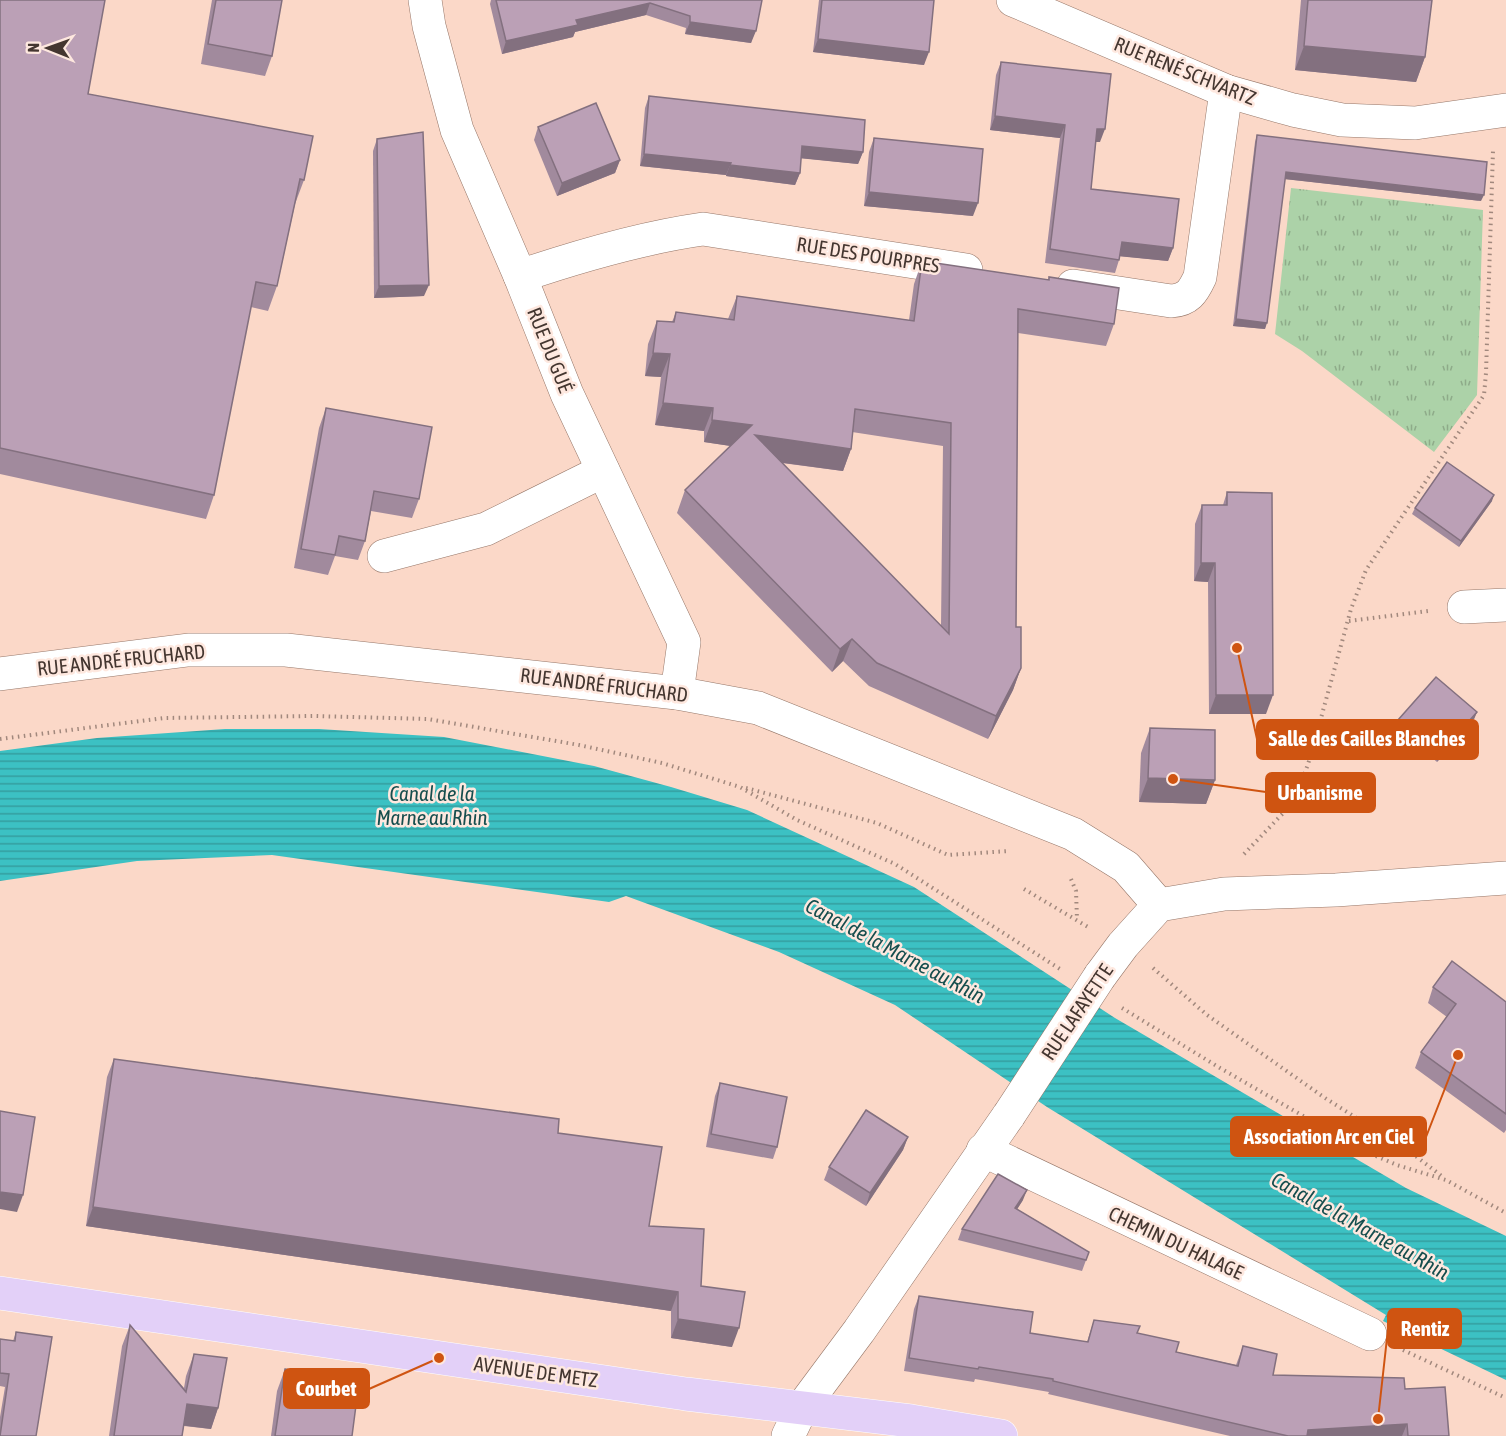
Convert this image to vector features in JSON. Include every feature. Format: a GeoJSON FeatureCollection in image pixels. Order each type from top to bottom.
{"type":"FeatureCollection","features":[{"type":"Feature","properties":{"kind":"main road","name":"AVENUE DE METZ"},"geometry":{"type":"LineString","coordinates":[[0,1293],[686,1394],[795,1422],[910,1421],[1001,1436]]}},
{"type":"Feature","properties":{"kind":"street","name":"RUE DU GUÉ"},"geometry":{"type":"LineString","coordinates":[[425,0],[429,26],[457,130],[520,276],[567,394],[684,642],[677,693]]}},
{"type":"Feature","properties":{"kind":"street","name":"RUE RENÉ SCHVARTZ"},"geometry":{"type":"LineString","coordinates":[[1013,0],[1226,91],[1293,110],[1342,120],[1415,123],[1500,111]]}},
{"type":"Feature","properties":{"kind":"street"},"geometry":{"type":"LineString","coordinates":[[1042,282],[1170,302],[1182,301],[1194,290],[1200,277],[1226,91]]}},
{"type":"Feature","properties":{"kind":"street","name":"RUE DES POURPRES"},"geometry":{"type":"LineString","coordinates":[[520,276],[622,245],[702,229],[995,274]]}},
{"type":"Feature","properties":{"kind":"street"},"geometry":{"type":"LineString","coordinates":[[384,556],[486,529],[603,471]]}},
{"type":"Feature","properties":{"kind":"street"},"geometry":{"type":"LineString","coordinates":[[1464,607],[1506,605]]}},
{"type":"Feature","properties":{"kind":"street","name":"RUE ANDRÉ FRUCHARD"},"geometry":{"type":"LineString","coordinates":[[0,674],[188,650],[286,650],[677,693],[758,708],[1073,834],[1126,867],[1159,905]]}},
{"type":"Feature","properties":{"kind":"street"},"geometry":{"type":"LineString","coordinates":[[1159,905],[1224,894],[1336,890],[1506,878]]}},
{"type":"Feature","properties":{"kind":"street","name":"RUE LAFAYETTE"},"geometry":{"type":"LineString","coordinates":[[795,1422],[982,1150],[1009,1115],[1100,976],[1123,945],[1159,905]]}},
{"type":"Feature","properties":{"kind":"street","name":"CHEMIN DU HALAGE"},"geometry":{"type":"LineString","coordinates":[[982,1150],[1370,1334]]}},
{"type":"Feature","properties":{"kind":"path"},"geometry":{"type":"LineString","coordinates":[[1244,854],[1289,807],[1300,788],[1348,621],[1366,570],[1484,395],[1500,111]]}},
{"type":"Feature","properties":{"kind":"path"},"geometry":{"type":"LineString","coordinates":[[1348,621],[1464,607]]}},
{"type":"Feature","properties":{"kind":"path"},"geometry":{"type":"LineString","coordinates":[[0,739],[164,718],[314,716],[428,719],[662,763],[740,787],[877,823],[948,855],[1010,851]]}},
{"type":"Feature","properties":{"kind":"path"},"geometry":{"type":"LineString","coordinates":[[740,787],[797,820],[895,864],[1061,970]]}},
{"type":"Feature","properties":{"kind":"path"},"geometry":{"type":"LineString","coordinates":[[1024,889],[1123,945],[1207,1015],[1325,1098],[1409,1151],[1446,1180],[1506,1213]]}},
{"type":"Feature","properties":{"kind":"path"},"geometry":{"type":"LineString","coordinates":[[1076,891],[1077,920]]}},
{"type":"Feature","properties":{"kind":"path"},"geometry":{"type":"LineString","coordinates":[[1121,1007],[1220,1068],[1362,1150],[1397,1165],[1446,1180]]}},
{"type":"Feature","properties":{"kind":"path"},"geometry":{"type":"LineString","coordinates":[[1370,1334],[1506,1398]]}},
{"type":"Feature","properties":{"kind":"green space"},"geometry":{"type":"Polygon","coordinates":[[[1291,188],[1483,210],[1477,395],[1434,452],[1302,351],[1275,334],[1291,188]]]}},
{"type":"Feature","properties":{"kind":"water","name":"Canal de la Marne au Rhin"},"geometry":{"type":"Polygon","coordinates":[[[225,729],[319,729],[444,737],[594,766],[747,810],[914,887],[1115,1018],[1406,1188],[1506,1236],[1506,1380],[1383,1321],[1386,1315],[1047,1107],[895,1005],[779,952],[626,896],[609,902],[272,855],[137,861],[0,881],[0,751],[97,738],[225,729]]]}},
{"type":"Feature","properties":{"kind":"building"},"geometry":{"type":"Polygon","coordinates":[[[0,0],[105,0],[88,94],[313,136],[304,180],[300,179],[277,286],[256,282],[214,495],[0,448],[0,0]]]}},
{"type":"Feature","properties":{"kind":"building"},"geometry":{"type":"Polygon","coordinates":[[[216,0],[282,0],[272,56],[208,44],[216,0]]]}},
{"type":"Feature","properties":{"kind":"building"},"geometry":{"type":"Polygon","coordinates":[[[496,0],[762,0],[756,31],[690,22],[690,16],[650,3],[576,20],[578,25],[506,41],[496,0]]]}},
{"type":"Feature","properties":{"kind":"building"},"geometry":{"type":"Polygon","coordinates":[[[822,0],[934,0],[929,52],[818,39],[822,0]]]}},
{"type":"Feature","properties":{"kind":"building"},"geometry":{"type":"Polygon","coordinates":[[[1308,0],[1432,0],[1425,57],[1304,46],[1308,0]]]}},
{"type":"Feature","properties":{"kind":"building"},"geometry":{"type":"Polygon","coordinates":[[[1001,62],[1111,74],[1105,129],[1097,129],[1091,189],[1179,199],[1173,248],[1122,242],[1119,260],[1050,249],[1065,125],[995,116],[1001,62]]]}},
{"type":"Feature","properties":{"kind":"building"},"geometry":{"type":"Polygon","coordinates":[[[649,96],[865,120],[863,152],[802,146],[800,173],[644,154],[649,96]]]}},
{"type":"Feature","properties":{"kind":"building"},"geometry":{"type":"Polygon","coordinates":[[[596,103],[620,160],[562,183],[538,127],[596,103]]]}},
{"type":"Feature","properties":{"kind":"building"},"geometry":{"type":"Polygon","coordinates":[[[423,132],[429,285],[379,286],[377,139],[423,132]]]}},
{"type":"Feature","properties":{"kind":"building"},"geometry":{"type":"Polygon","coordinates":[[[1257,135],[1487,162],[1484,195],[1286,172],[1267,323],[1236,319],[1257,135]]]}},
{"type":"Feature","properties":{"kind":"building"},"geometry":{"type":"Polygon","coordinates":[[[874,138],[983,149],[978,203],[869,192],[874,138]]]}},
{"type":"Feature","properties":{"kind":"building"},"geometry":{"type":"Polygon","coordinates":[[[922,261],[1119,288],[1114,324],[1018,309],[1016,627],[1021,627],[1021,668],[996,716],[877,663],[852,639],[840,649],[685,490],[752,425],[712,420],[713,408],[663,403],[670,354],[653,353],[657,321],[674,322],[676,312],[734,320],[737,296],[914,321],[922,261]],[[855,409],[851,449],[755,435],[949,634],[951,423],[855,409]]]}},
{"type":"Feature","properties":{"kind":"building"},"geometry":{"type":"Polygon","coordinates":[[[326,408],[432,427],[419,499],[374,491],[365,541],[339,536],[335,555],[301,549],[326,408]]]}},
{"type":"Feature","properties":{"kind":"building"},"geometry":{"type":"Polygon","coordinates":[[[1447,462],[1494,495],[1461,541],[1415,508],[1447,462]]]}},
{"type":"Feature","properties":{"kind":"building"},"geometry":{"type":"Polygon","coordinates":[[[1227,492],[1272,493],[1273,695],[1216,695],[1215,563],[1201,563],[1202,505],[1227,505],[1227,492]]]}},
{"type":"Feature","properties":{"kind":"building"},"geometry":{"type":"Polygon","coordinates":[[[1436,677],[1477,712],[1439,755],[1398,720],[1436,677]]]}},
{"type":"Feature","properties":{"kind":"building"},"geometry":{"type":"Polygon","coordinates":[[[1150,728],[1215,730],[1215,780],[1148,778],[1150,728]]]}},
{"type":"Feature","properties":{"kind":"building"},"geometry":{"type":"Polygon","coordinates":[[[1452,961],[1506,1002],[1506,1114],[1421,1052],[1456,1004],[1433,987],[1452,961]]]}},
{"type":"Feature","properties":{"kind":"building"},"geometry":{"type":"Polygon","coordinates":[[[114,1059],[559,1119],[558,1133],[662,1147],[649,1226],[704,1229],[701,1286],[745,1292],[739,1328],[678,1319],[678,1292],[93,1207],[114,1059]]]}},
{"type":"Feature","properties":{"kind":"building"},"geometry":{"type":"Polygon","coordinates":[[[720,1083],[787,1097],[777,1147],[711,1134],[720,1083]]]}},
{"type":"Feature","properties":{"kind":"building"},"geometry":{"type":"Polygon","coordinates":[[[866,1110],[908,1137],[870,1193],[829,1167],[866,1110]]]}},
{"type":"Feature","properties":{"kind":"building"},"geometry":{"type":"Polygon","coordinates":[[[0,1111],[35,1117],[23,1195],[0,1192],[0,1111]]]}},
{"type":"Feature","properties":{"kind":"building"},"geometry":{"type":"Polygon","coordinates":[[[998,1174],[1027,1190],[1015,1208],[1089,1252],[1086,1260],[962,1229],[998,1174]]]}},
{"type":"Feature","properties":{"kind":"building"},"geometry":{"type":"Polygon","coordinates":[[[919,1296],[1033,1312],[1030,1333],[1088,1342],[1094,1320],[1140,1326],[1137,1333],[1179,1342],[1176,1352],[1238,1366],[1243,1346],[1277,1354],[1273,1375],[1404,1378],[1405,1389],[1445,1387],[1449,1436],[1408,1436],[1407,1424],[1308,1430],[1307,1436],[1288,1436],[1053,1381],[1053,1379],[909,1358],[919,1296]]]}},
{"type":"Feature","properties":{"kind":"building"},"geometry":{"type":"Polygon","coordinates":[[[130,1325],[186,1392],[194,1354],[227,1358],[218,1408],[187,1404],[182,1436],[114,1436],[130,1325]]]}},
{"type":"Feature","properties":{"kind":"building"},"geometry":{"type":"Polygon","coordinates":[[[16,1332],[52,1337],[36,1436],[0,1436],[9,1374],[0,1373],[0,1339],[15,1341],[16,1332]]]}},
{"type":"Feature","properties":{"kind":"building"},"geometry":{"type":"Polygon","coordinates":[[[285,1369],[359,1382],[352,1436],[275,1436],[285,1369]]]}},
{"type":"Feature","properties":{"kind":"place","name":"Salle des Cailles Blanches"},"geometry":{"type":"Point","coordinates":[1237,648]}},
{"type":"Feature","properties":{"kind":"place","name":"Urbanisme"},"geometry":{"type":"Point","coordinates":[1173,779]}},
{"type":"Feature","properties":{"kind":"place","name":"Association Arc en Ciel"},"geometry":{"type":"Point","coordinates":[1458,1055]}},
{"type":"Feature","properties":{"kind":"place","name":"Courbet"},"geometry":{"type":"Point","coordinates":[439,1358]}},
{"type":"Feature","properties":{"kind":"place","name":"Rentiz"},"geometry":{"type":"Point","coordinates":[1378,1419]}}]}
